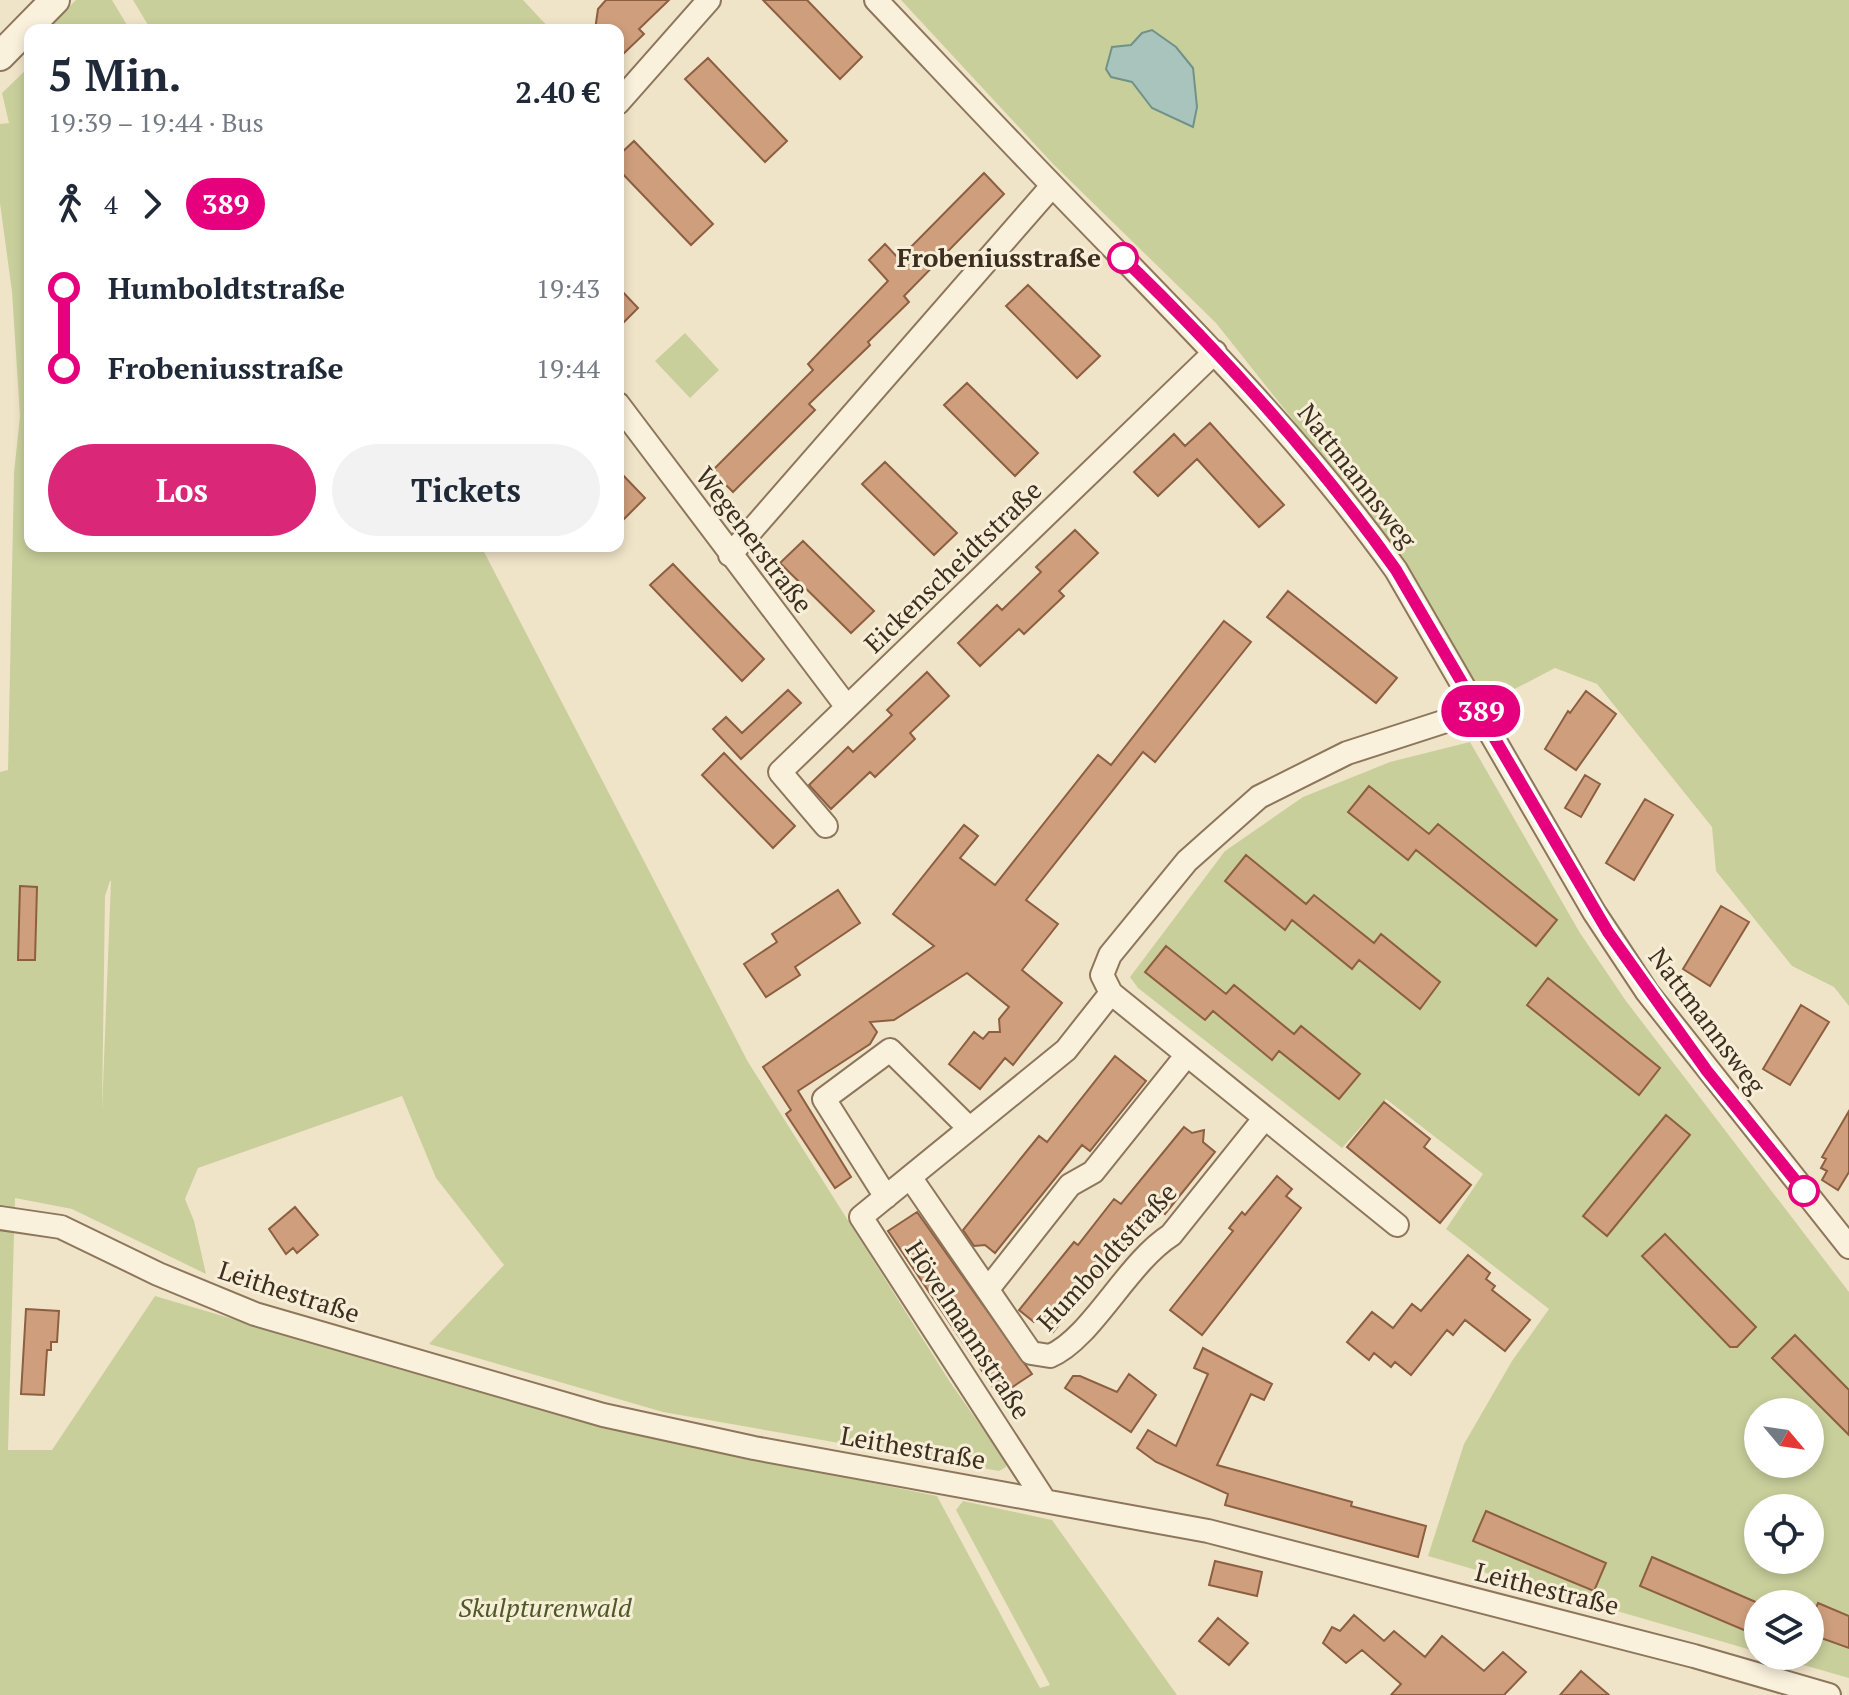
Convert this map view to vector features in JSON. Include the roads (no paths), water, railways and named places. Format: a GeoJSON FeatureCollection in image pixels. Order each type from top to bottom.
{"type":"FeatureCollection","features":[{"type":"Feature","properties":{"kind":"street"},"geometry":{"type":"LineString","coordinates":[[31,24],[55,0]]}},
{"type":"Feature","properties":{"kind":"street"},"geometry":{"type":"LineString","coordinates":[[624,96],[709,0]]}},
{"type":"Feature","properties":{"kind":"street","name":"Nattmannsweg"},"geometry":{"type":"LineString","coordinates":[[876,0],[1215,352],[1305,450],[1362,523],[1396,570],[1480,710],[1594,912],[1647,992],[1849,1247]]}},
{"type":"Feature","properties":{"kind":"street"},"geometry":{"type":"LineString","coordinates":[[0,56],[24,32]]}},
{"type":"Feature","properties":{"kind":"street"},"geometry":{"type":"LineString","coordinates":[[730,555],[1052,186]]}},
{"type":"Feature","properties":{"kind":"street","name":"Eickenscheidtstraße"},"geometry":{"type":"LineString","coordinates":[[826,826],[780,772],[1215,352]]}},
{"type":"Feature","properties":{"kind":"street","name":"Wegenerstraße"},"geometry":{"type":"LineString","coordinates":[[624,412],[847,707]]}},
{"type":"Feature","properties":{"kind":"street"},"geometry":{"type":"LineString","coordinates":[[1397,1225],[1111,993],[1102,975],[1110,955],[1187,861],[1259,797],[1347,753],[1480,710]]}},
{"type":"Feature","properties":{"kind":"street","name":"Hövelmannstraße"},"geometry":{"type":"LineString","coordinates":[[1045,1501],[861,1217],[1066,1050],[1111,993]]}},
{"type":"Feature","properties":{"kind":"street"},"geometry":{"type":"LineString","coordinates":[[886,1197],[824,1099],[890,1050],[969,1128]]}},
{"type":"Feature","properties":{"kind":"street"},"geometry":{"type":"LineString","coordinates":[[988,1289],[1070,1185],[1093,1172],[1186,1056]]}},
{"type":"Feature","properties":{"kind":"street","name":"Humboldtstraße"},"geometry":{"type":"LineString","coordinates":[[910,1177],[1031,1353],[1050,1356],[1061,1352],[1153,1247],[1171,1235],[1264,1119]]}},
{"type":"Feature","properties":{"kind":"street","name":"Leithestraße"},"geometry":{"type":"LineString","coordinates":[[0,1218],[37,1221],[79,1234],[158,1274],[255,1314],[603,1415],[754,1448],[1222,1535],[1694,1656],[1829,1695]]}},
{"type":"Feature","properties":{"kind":"water"},"geometry":{"type":"Polygon","coordinates":[[[1152,30],[1176,47],[1193,68],[1197,107],[1193,127],[1152,108],[1132,82],[1111,77],[1106,69],[1112,47],[1131,45],[1142,33],[1152,30]]]}},
{"type":"Feature","properties":{"kind":"place","name":"Frobeniusstraße"},"geometry":{"type":"Point","coordinates":[1123,258]}},
{"type":"Feature","properties":{"kind":"park label","name":"Skulpturenwald"},"geometry":{"type":"Point","coordinates":[545,1608]}}]}
